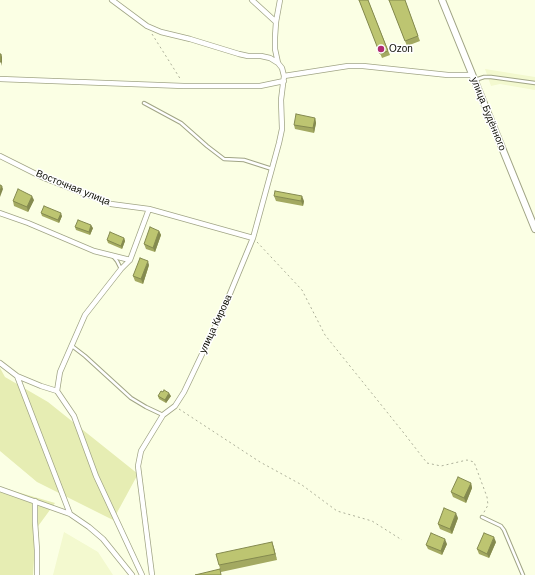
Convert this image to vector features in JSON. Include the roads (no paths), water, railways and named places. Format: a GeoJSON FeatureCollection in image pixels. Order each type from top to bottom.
{"type":"FeatureCollection","features":[{"type":"Feature","properties":{"kind":"main road","name":"улица Будённого"},"geometry":{"type":"LineString","coordinates":[[442,0],[535,229]]}},
{"type":"Feature","properties":{"kind":"street"},"geometry":{"type":"LineString","coordinates":[[112,0],[147,26],[161,32],[239,54],[270,58],[278,63]]}},
{"type":"Feature","properties":{"kind":"street"},"geometry":{"type":"LineString","coordinates":[[252,0],[276,22]]}},
{"type":"Feature","properties":{"kind":"street","name":"улица Кирова"},"geometry":{"type":"LineString","coordinates":[[152,575],[138,466],[141,451],[163,415],[175,406],[184,392],[224,308],[253,238],[282,128],[281,100],[284,76],[282,68],[278,63],[275,49],[276,22],[280,0]]}},
{"type":"Feature","properties":{"kind":"street"},"geometry":{"type":"LineString","coordinates":[[284,76],[329,68],[363,66],[473,77]]}},
{"type":"Feature","properties":{"kind":"street"},"geometry":{"type":"LineString","coordinates":[[0,79],[184,86],[260,86],[284,81]]}},
{"type":"Feature","properties":{"kind":"street","name":"Восточная улица"},"geometry":{"type":"LineString","coordinates":[[0,156],[44,178],[111,204],[149,209],[253,238]]}},
{"type":"Feature","properties":{"kind":"street"},"geometry":{"type":"LineString","coordinates":[[142,575],[96,476],[74,416],[58,390],[60,372],[85,315],[130,260],[149,209]]}},
{"type":"Feature","properties":{"kind":"street"},"geometry":{"type":"LineString","coordinates":[[0,213],[94,250],[130,260]]}},
{"type":"Feature","properties":{"kind":"street"},"geometry":{"type":"LineString","coordinates":[[0,363],[16,376],[41,386],[58,390]]}},
{"type":"Feature","properties":{"kind":"street"},"geometry":{"type":"LineString","coordinates":[[16,376],[70,514]]}},
{"type":"Feature","properties":{"kind":"street"},"geometry":{"type":"LineString","coordinates":[[0,490],[70,514],[103,539],[132,575]]}},
{"type":"Feature","properties":{"kind":"street"},"geometry":{"type":"LineString","coordinates":[[35,501],[37,575]]}},
{"type":"Feature","properties":{"kind":"lane"},"geometry":{"type":"LineString","coordinates":[[473,77],[492,77],[535,83]]}},
{"type":"Feature","properties":{"kind":"lane"},"geometry":{"type":"LineString","coordinates":[[144,103],[181,123],[224,159],[244,160],[272,169]]}},
{"type":"Feature","properties":{"kind":"lane"},"geometry":{"type":"LineString","coordinates":[[112,255],[117,261],[121,270]]}},
{"type":"Feature","properties":{"kind":"lane"},"geometry":{"type":"LineString","coordinates":[[72,346],[131,398],[163,415]]}},
{"type":"Feature","properties":{"kind":"lane"},"geometry":{"type":"LineString","coordinates":[[482,517],[501,526],[504,530],[523,575]]}},
{"type":"Feature","properties":{"kind":"place","name":"Ozon"},"geometry":{"type":"Point","coordinates":[381,49]}}]}
